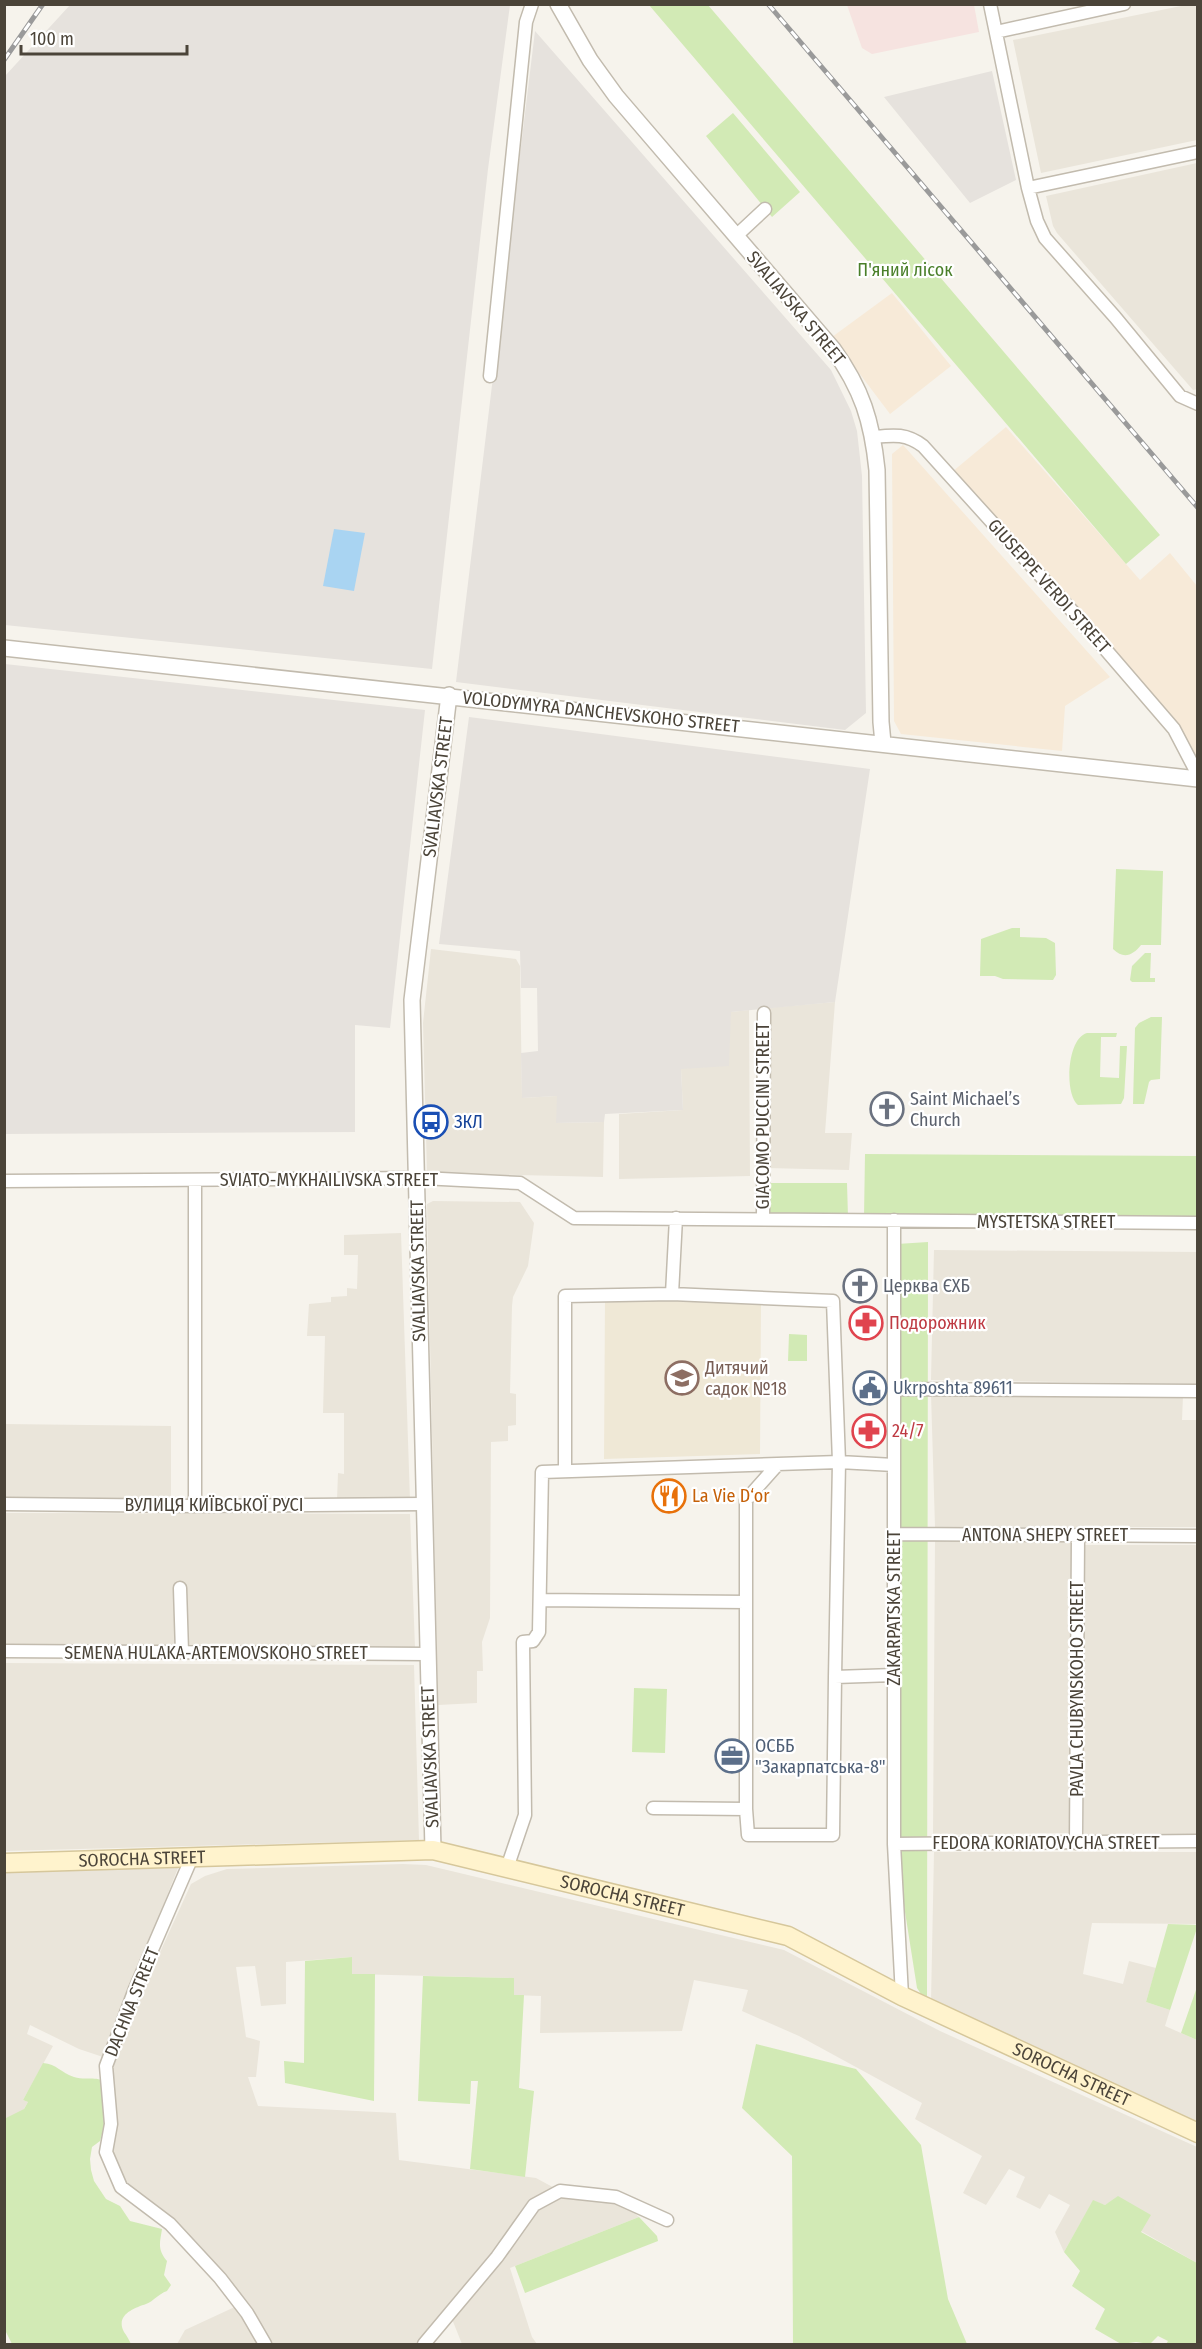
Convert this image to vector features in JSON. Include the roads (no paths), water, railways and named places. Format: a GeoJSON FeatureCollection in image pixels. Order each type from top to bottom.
{"type":"FeatureCollection","features":[{"type":"Feature","properties":{"kind":"main road","name":"SOROCHA STREET"},"geometry":{"type":"LineString","coordinates":[[4,1863],[433,1850],[789,1936],[902,1996],[1197,2133]]}},
{"type":"Feature","properties":{"kind":"street"},"geometry":{"type":"LineString","coordinates":[[490,376],[526,22],[532,4]]}},
{"type":"Feature","properties":{"kind":"street","name":"SVALIAVSKA STREET"},"geometry":{"type":"LineString","coordinates":[[558,4],[590,60],[616,96],[833,349],[848,370],[868,413],[877,470],[880,722],[883,743]]}},
{"type":"Feature","properties":{"kind":"street"},"geometry":{"type":"LineString","coordinates":[[990,4],[1028,188],[1037,221],[1053,250],[1115,317],[1180,396],[1195,404]]}},
{"type":"Feature","properties":{"kind":"street"},"geometry":{"type":"LineString","coordinates":[[996,32],[1124,4]]}},
{"type":"Feature","properties":{"kind":"street"},"geometry":{"type":"LineString","coordinates":[[1028,188],[1197,152]]}},
{"type":"Feature","properties":{"kind":"street"},"geometry":{"type":"LineString","coordinates":[[736,236],[765,209]]}},
{"type":"Feature","properties":{"kind":"street","name":"GIUSEPPE VERDI STREET"},"geometry":{"type":"LineString","coordinates":[[873,437],[899,435],[915,440],[923,446],[1075,614],[1174,729],[1197,777]]}},
{"type":"Feature","properties":{"kind":"street","name":"VOLODYMYRA DANCHEVSKOHO STREET"},"geometry":{"type":"LineString","coordinates":[[4,648],[1197,777]]}},
{"type":"Feature","properties":{"kind":"street","name":"SVALIAVSKA STREET"},"geometry":{"type":"LineString","coordinates":[[433,1850],[412,1000],[449,695]]}},
{"type":"Feature","properties":{"kind":"street","name":"GIACOMO PUCCINI STREET"},"geometry":{"type":"LineString","coordinates":[[763,1219],[764,1013]]}},
{"type":"Feature","properties":{"kind":"street","name":"SVIATO-MYKHAILIVSKA STREET"},"geometry":{"type":"LineString","coordinates":[[4,1181],[416,1178],[520,1183],[574,1218],[894,1220]]}},
{"type":"Feature","properties":{"kind":"street"},"geometry":{"type":"LineString","coordinates":[[195,1181],[195,1506]]}},
{"type":"Feature","properties":{"kind":"street"},"geometry":{"type":"LineString","coordinates":[[672,1294],[676,1218]]}},
{"type":"Feature","properties":{"kind":"street","name":"MYSTETSKA STREET"},"geometry":{"type":"LineString","coordinates":[[894,1220],[1197,1223]]}},
{"type":"Feature","properties":{"kind":"street","name":"ZAKARPATSKA STREET"},"geometry":{"type":"LineString","coordinates":[[894,1220],[894,1844],[902,1996]]}},
{"type":"Feature","properties":{"kind":"street"},"geometry":{"type":"LineString","coordinates":[[565,1471],[565,1296],[672,1294],[833,1301],[839,1462],[833,1835],[748,1835],[746,1809],[746,1500],[778,1464]]}},
{"type":"Feature","properties":{"kind":"street"},"geometry":{"type":"LineString","coordinates":[[894,1389],[1197,1391]]}},
{"type":"Feature","properties":{"kind":"street"},"geometry":{"type":"LineString","coordinates":[[507,1868],[525,1815],[523,1642],[533,1641],[539,1632],[542,1472],[839,1462],[894,1465]]}},
{"type":"Feature","properties":{"kind":"street","name":"ВУЛИЦЯ КИЇВСЬКОЇ РУСІ"},"geometry":{"type":"LineString","coordinates":[[4,1504],[195,1506],[423,1504]]}},
{"type":"Feature","properties":{"kind":"street","name":"ANTONA SHEPY STREET"},"geometry":{"type":"LineString","coordinates":[[894,1534],[1197,1536]]}},
{"type":"Feature","properties":{"kind":"street","name":"PAVLA CHUBYNSKOHO STREET"},"geometry":{"type":"LineString","coordinates":[[1076,1843],[1078,1536]]}},
{"type":"Feature","properties":{"kind":"street"},"geometry":{"type":"LineString","coordinates":[[180,1588],[182,1652]]}},
{"type":"Feature","properties":{"kind":"street"},"geometry":{"type":"LineString","coordinates":[[540,1600],[746,1602]]}},
{"type":"Feature","properties":{"kind":"street","name":"SEMENA HULAKA-ARTEMOVSKOHO STREET"},"geometry":{"type":"LineString","coordinates":[[4,1651],[427,1654]]}},
{"type":"Feature","properties":{"kind":"street"},"geometry":{"type":"LineString","coordinates":[[835,1677],[894,1675]]}},
{"type":"Feature","properties":{"kind":"street"},"geometry":{"type":"LineString","coordinates":[[652,1808],[746,1809]]}},
{"type":"Feature","properties":{"kind":"street","name":"FEDORA KORIATOVYCHA STREET"},"geometry":{"type":"LineString","coordinates":[[894,1844],[1197,1841]]}},
{"type":"Feature","properties":{"kind":"street","name":"DACHNA STREET"},"geometry":{"type":"LineString","coordinates":[[192,1857],[135,1989],[106,2066],[111,2124],[106,2152],[121,2187],[170,2224],[220,2278],[247,2313],[265,2344]]}},
{"type":"Feature","properties":{"kind":"street"},"geometry":{"type":"LineString","coordinates":[[424,2344],[497,2257],[534,2205],[560,2191],[616,2197],[667,2220]]}},
{"type":"Feature","properties":{"kind":"water"},"geometry":{"type":"Polygon","coordinates":[[[334,529],[365,533],[354,591],[323,586],[334,529]]]}},
{"type":"Feature","properties":{"kind":"railway"},"geometry":{"type":"LineString","coordinates":[[4,60],[43,4]]}},
{"type":"Feature","properties":{"kind":"railway"},"geometry":{"type":"LineString","coordinates":[[768,4],[1198,508]]}},
{"type":"Feature","properties":{"kind":"place","name":"Saint Michael’s Church"},"geometry":{"type":"Point","coordinates":[887,1109]}},
{"type":"Feature","properties":{"kind":"place","name":"ЗКЛ"},"geometry":{"type":"Point","coordinates":[431,1122]}},
{"type":"Feature","properties":{"kind":"place","name":"Церква ЄХБ"},"geometry":{"type":"Point","coordinates":[860,1286]}},
{"type":"Feature","properties":{"kind":"place","name":"Подорожник"},"geometry":{"type":"Point","coordinates":[866,1323]}},
{"type":"Feature","properties":{"kind":"place","name":"Дитячий садок №18"},"geometry":{"type":"Point","coordinates":[682,1378]}},
{"type":"Feature","properties":{"kind":"place","name":"Ukrposhta 89611"},"geometry":{"type":"Point","coordinates":[870,1388]}},
{"type":"Feature","properties":{"kind":"place","name":"24/7"},"geometry":{"type":"Point","coordinates":[869,1431]}},
{"type":"Feature","properties":{"kind":"place","name":"La Vie D‘or"},"geometry":{"type":"Point","coordinates":[669,1496]}},
{"type":"Feature","properties":{"kind":"place","name":"ОСББ \"Закарпатська-8\""},"geometry":{"type":"Point","coordinates":[732,1756]}},
{"type":"Feature","properties":{"kind":"park label","name":"П'яний лісок"},"geometry":{"type":"Point","coordinates":[905,270]}}]}
